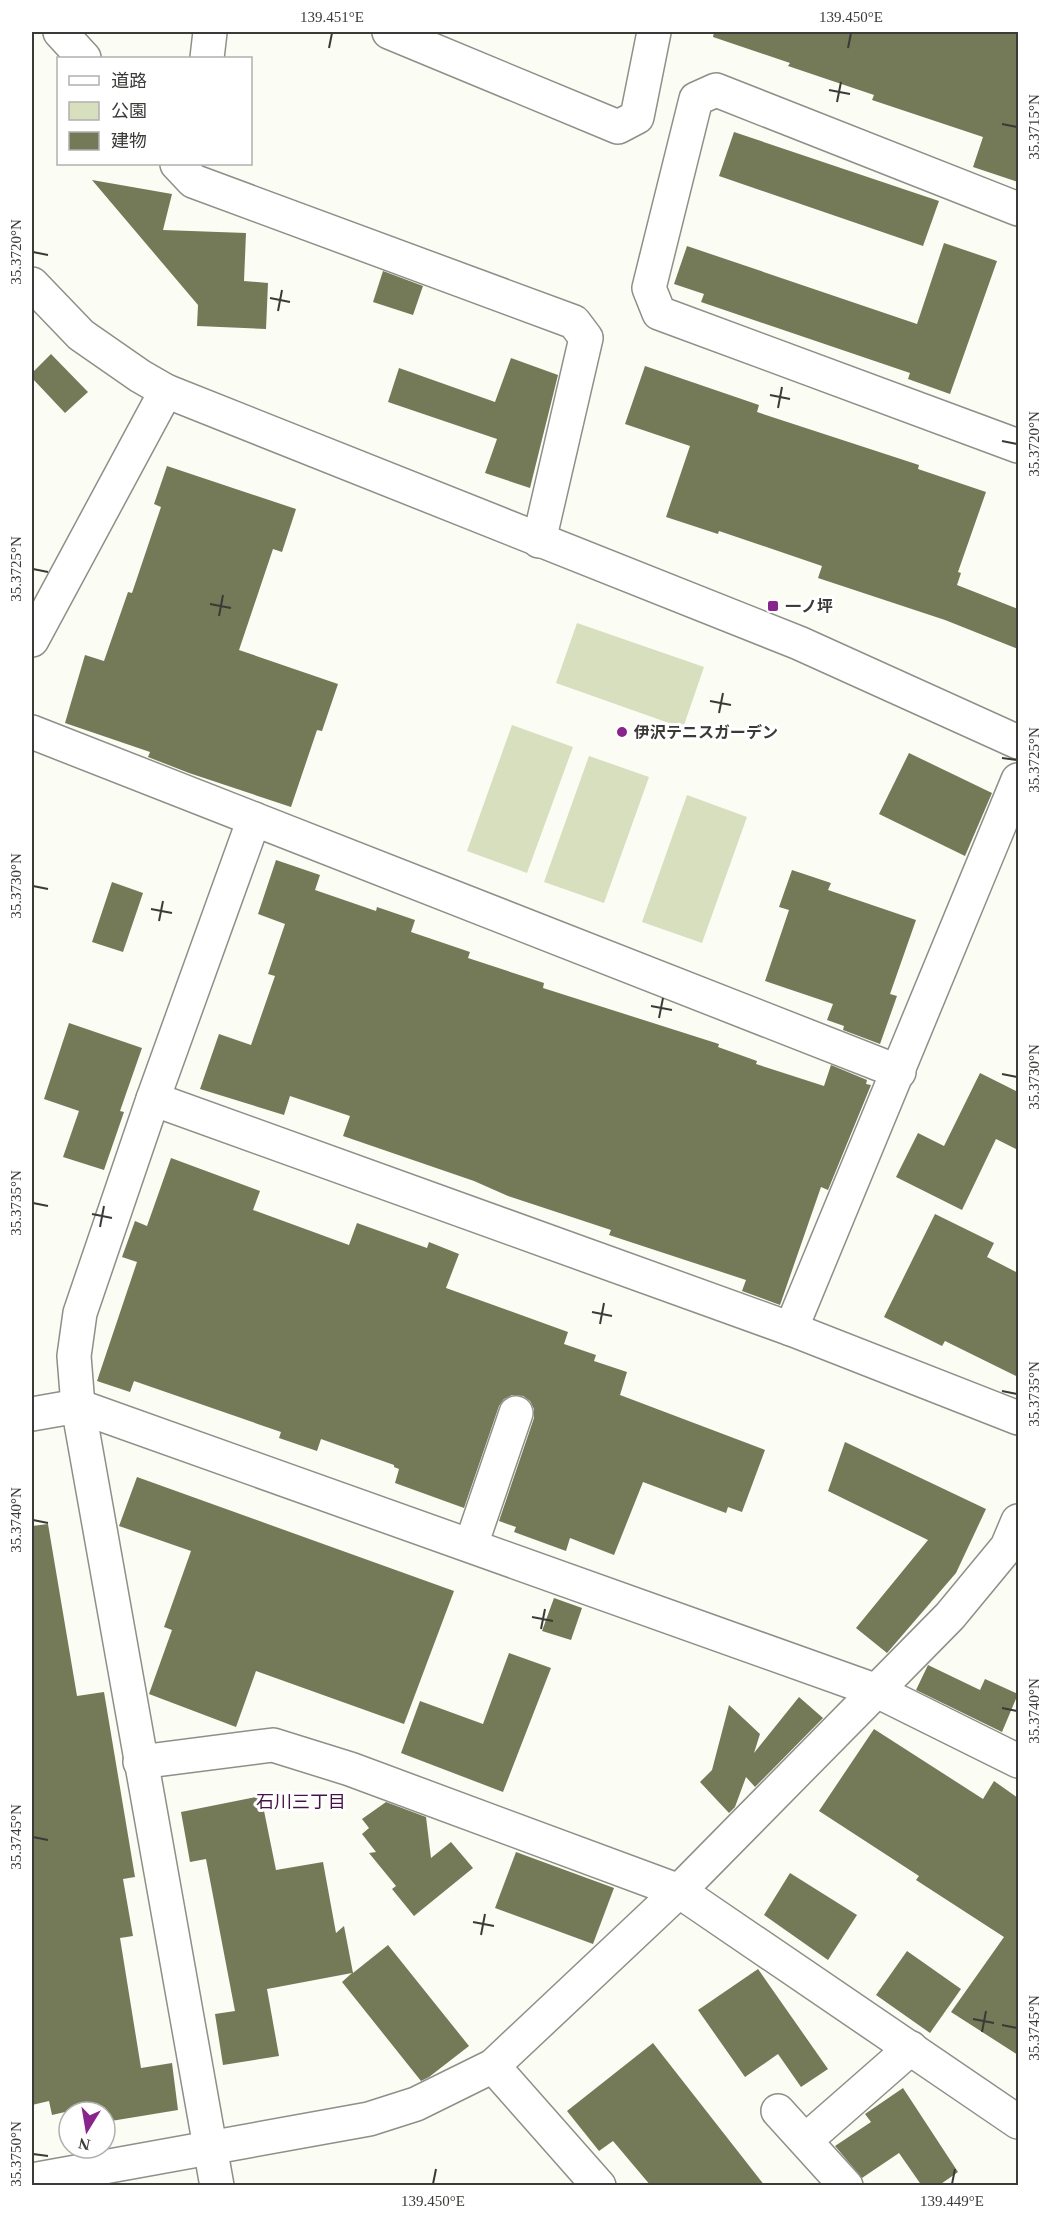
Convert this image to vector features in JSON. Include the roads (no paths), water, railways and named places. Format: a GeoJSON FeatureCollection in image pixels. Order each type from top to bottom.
{"type":"FeatureCollection","features":[{"type":"Feature","properties":{"kind":"street"},"geometry":{"type":"LineString","coordinates":[[60,32],[83,57]]}},
{"type":"Feature","properties":{"kind":"street"},"geometry":{"type":"LineString","coordinates":[[207,57],[210,32]]}},
{"type":"Feature","properties":{"kind":"street"},"geometry":{"type":"LineString","coordinates":[[389,32],[618,127],[637,117],[654,32]]}},
{"type":"Feature","properties":{"kind":"street"},"geometry":{"type":"LineString","coordinates":[[1018,209],[716,90],[696,99],[649,288],[659,313],[1018,446]]}},
{"type":"Feature","properties":{"kind":"street"},"geometry":{"type":"LineString","coordinates":[[188,169],[574,322],[586,338],[539,541]]}},
{"type":"Feature","properties":{"kind":"street"},"geometry":{"type":"LineString","coordinates":[[32,284],[81,335],[166,391],[799,643],[1018,742]]}},
{"type":"Feature","properties":{"kind":"street"},"geometry":{"type":"LineString","coordinates":[[32,640],[166,391]]}},
{"type":"Feature","properties":{"kind":"street"},"geometry":{"type":"LineString","coordinates":[[32,732],[899,1072]]}},
{"type":"Feature","properties":{"kind":"street"},"geometry":{"type":"LineString","coordinates":[[790,1329],[899,1072],[1018,780]]}},
{"type":"Feature","properties":{"kind":"street"},"geometry":{"type":"LineString","coordinates":[[217,2186],[78,1406],[74,1356],[80,1313],[153,1099],[254,819]]}},
{"type":"Feature","properties":{"kind":"street"},"geometry":{"type":"LineString","coordinates":[[153,1099],[790,1329],[1018,1418]]}},
{"type":"Feature","properties":{"kind":"street"},"geometry":{"type":"LineString","coordinates":[[32,1414],[78,1406],[877,1691],[1018,1761]]}},
{"type":"Feature","properties":{"kind":"street"},"geometry":{"type":"LineString","coordinates":[[471,1545],[516,1413]]}},
{"type":"Feature","properties":{"kind":"street"},"geometry":{"type":"LineString","coordinates":[[32,2180],[369,2119],[416,2104],[493,2066],[679,1891],[950,1616],[1007,1547],[1018,1521]]}},
{"type":"Feature","properties":{"kind":"street"},"geometry":{"type":"LineString","coordinates":[[140,1762],[273,1745],[350,1769],[679,1891],[1018,2122]]}},
{"type":"Feature","properties":{"kind":"street"},"geometry":{"type":"LineString","coordinates":[[806,2140],[911,2048]]}},
{"type":"Feature","properties":{"kind":"street"},"geometry":{"type":"LineString","coordinates":[[493,2066],[600,2186]]}},
{"type":"Feature","properties":{"kind":"street"},"geometry":{"type":"LineString","coordinates":[[778,2111],[846,2186]]}},
{"type":"Feature","properties":{"kind":"place","name":"一ノ坪"},"geometry":{"type":"Point","coordinates":[773,606]}},
{"type":"Feature","properties":{"kind":"place","name":"伊沢テニスガーデン"},"geometry":{"type":"Point","coordinates":[622,732]}},
{"type":"Feature","properties":{"kind":"district","name":"石川三丁目"},"geometry":{"type":"Point","coordinates":[301,1802]}}]}
